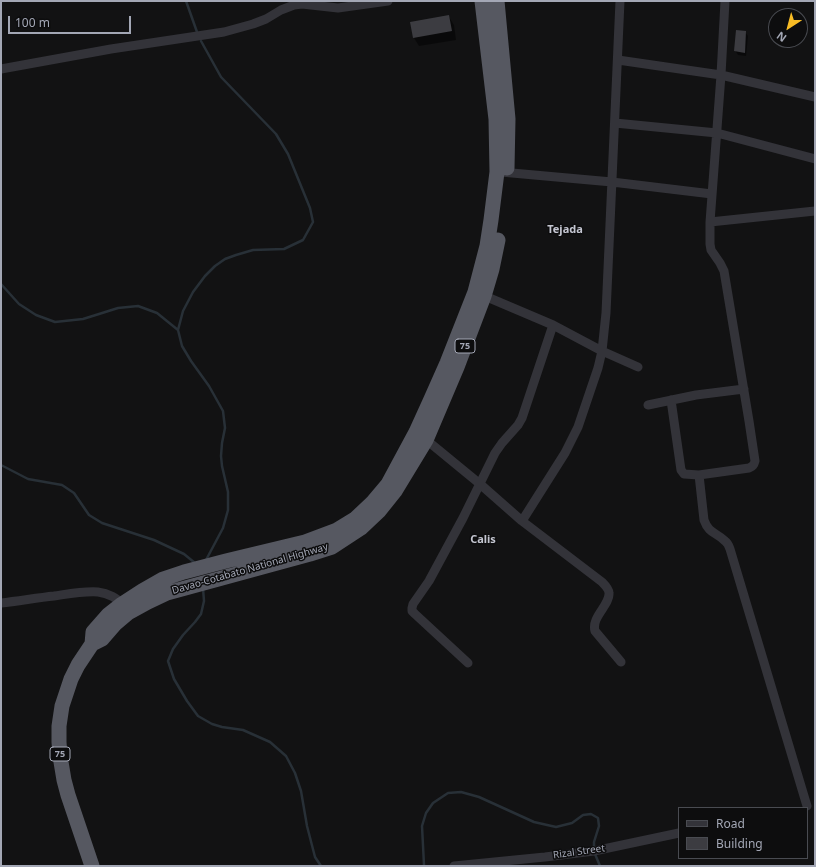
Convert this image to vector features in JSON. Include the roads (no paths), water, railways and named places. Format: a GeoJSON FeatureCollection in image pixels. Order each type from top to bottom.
{"type":"FeatureCollection","features":[{"type":"Feature","properties":{"kind":"highway","name":"Davao-Cotabato National Highway"},"geometry":{"type":"LineString","coordinates":[[482,1],[502,172]]}},
{"type":"Feature","properties":{"kind":"highway","name":"Davao-Cotabato National Highway"},"geometry":{"type":"LineString","coordinates":[[125,608],[148,602],[167,593],[187,587],[228,568],[337,530],[355,519],[372,503],[388,484],[421,436],[447,363],[479,294],[491,220],[502,172],[508,119],[497,1]]}},
{"type":"Feature","properties":{"kind":"highway","name":"Davao-Cotabato National Highway"},"geometry":{"type":"LineString","coordinates":[[92,866],[68,795],[62,768],[59,742],[59,726],[62,706],[71,679],[78,665],[92,644],[102,639],[115,624],[125,608],[142,590],[163,579],[184,572],[228,568]]}},
{"type":"Feature","properties":{"kind":"street"},"geometry":{"type":"LineString","coordinates":[[1,69],[111,49],[224,32],[266,19],[281,10],[294,5],[302,4],[338,8],[388,1]]}},
{"type":"Feature","properties":{"kind":"street"},"geometry":{"type":"LineString","coordinates":[[522,521],[572,440],[582,416],[602,351],[606,313],[620,1]]}},
{"type":"Feature","properties":{"kind":"street"},"geometry":{"type":"LineString","coordinates":[[671,400],[682,473],[686,475],[699,475],[750,468],[753,466],[755,461],[724,271],[711,250],[710,244],[710,222],[725,1]]}},
{"type":"Feature","properties":{"kind":"street"},"geometry":{"type":"LineString","coordinates":[[618,60],[721,75],[815,97]]}},
{"type":"Feature","properties":{"kind":"street"},"geometry":{"type":"LineString","coordinates":[[615,123],[717,133],[815,159]]}},
{"type":"Feature","properties":{"kind":"street"},"geometry":{"type":"LineString","coordinates":[[502,172],[612,182],[712,194]]}},
{"type":"Feature","properties":{"kind":"street"},"geometry":{"type":"LineString","coordinates":[[710,222],[815,211]]}},
{"type":"Feature","properties":{"kind":"street"},"geometry":{"type":"LineString","coordinates":[[479,294],[552,325],[602,351],[638,367]]}},
{"type":"Feature","properties":{"kind":"street"},"geometry":{"type":"LineString","coordinates":[[468,663],[415,614],[412,611],[412,608],[429,581],[463,518],[495,453],[522,418],[552,325]]}},
{"type":"Feature","properties":{"kind":"street"},"geometry":{"type":"LineString","coordinates":[[648,405],[696,395],[744,389]]}},
{"type":"Feature","properties":{"kind":"street"},"geometry":{"type":"LineString","coordinates":[[421,436],[480,484],[522,521],[607,587],[609,592],[608,598],[595,622],[594,627],[595,631],[621,662]]}},
{"type":"Feature","properties":{"kind":"street"},"geometry":{"type":"LineString","coordinates":[[699,475],[704,520],[707,527],[727,542],[730,549],[807,806]]}},
{"type":"Feature","properties":{"kind":"street"},"geometry":{"type":"LineString","coordinates":[[1,603],[72,593],[97,592],[115,598],[125,608]]}},
{"type":"Feature","properties":{"kind":"street","name":"Rizal Street"},"geometry":{"type":"LineString","coordinates":[[454,866],[594,851],[678,833]]}},
{"type":"Feature","properties":{"kind":"waterway"},"geometry":{"type":"LineString","coordinates":[[186,1],[197,32]]}},
{"type":"Feature","properties":{"kind":"waterway"},"geometry":{"type":"LineString","coordinates":[[201,41],[221,77],[276,134],[288,154],[310,208],[313,222],[303,240],[284,249],[253,250],[225,259],[205,276],[193,292],[183,311],[178,330],[182,346],[209,386],[223,411],[225,428],[221,456],[228,492],[228,510],[223,528],[206,560]]}},
{"type":"Feature","properties":{"kind":"waterway"},"geometry":{"type":"LineString","coordinates":[[1,284],[19,304],[36,315],[55,322],[83,319],[118,308],[138,306],[157,313],[178,330]]}},
{"type":"Feature","properties":{"kind":"waterway"},"geometry":{"type":"LineString","coordinates":[[1,465],[28,479],[62,485],[74,493],[89,515],[102,523],[154,540],[184,554],[195,563]]}},
{"type":"Feature","properties":{"kind":"waterway"},"geometry":{"type":"LineString","coordinates":[[203,588],[204,601],[201,614],[173,649],[168,661],[174,679],[198,716],[212,724],[243,730],[270,742],[286,756],[295,773],[301,791],[307,826],[315,857],[321,866]]}},
{"type":"Feature","properties":{"kind":"waterway"},"geometry":{"type":"LineString","coordinates":[[424,865],[422,826],[426,813],[433,803],[448,793],[461,792],[479,797],[534,822],[556,827],[572,823],[583,815],[591,814],[598,818],[599,826],[594,842],[594,849]]}},
{"type":"Feature","properties":{"kind":"waterway"},"geometry":{"type":"LineString","coordinates":[[595,854],[600,866]]}},
{"type":"Feature","properties":{"kind":"district","name":"Tejada"},"geometry":{"type":"Point","coordinates":[565,230]}},
{"type":"Feature","properties":{"kind":"district","name":"Calis"},"geometry":{"type":"Point","coordinates":[483,540]}}]}
